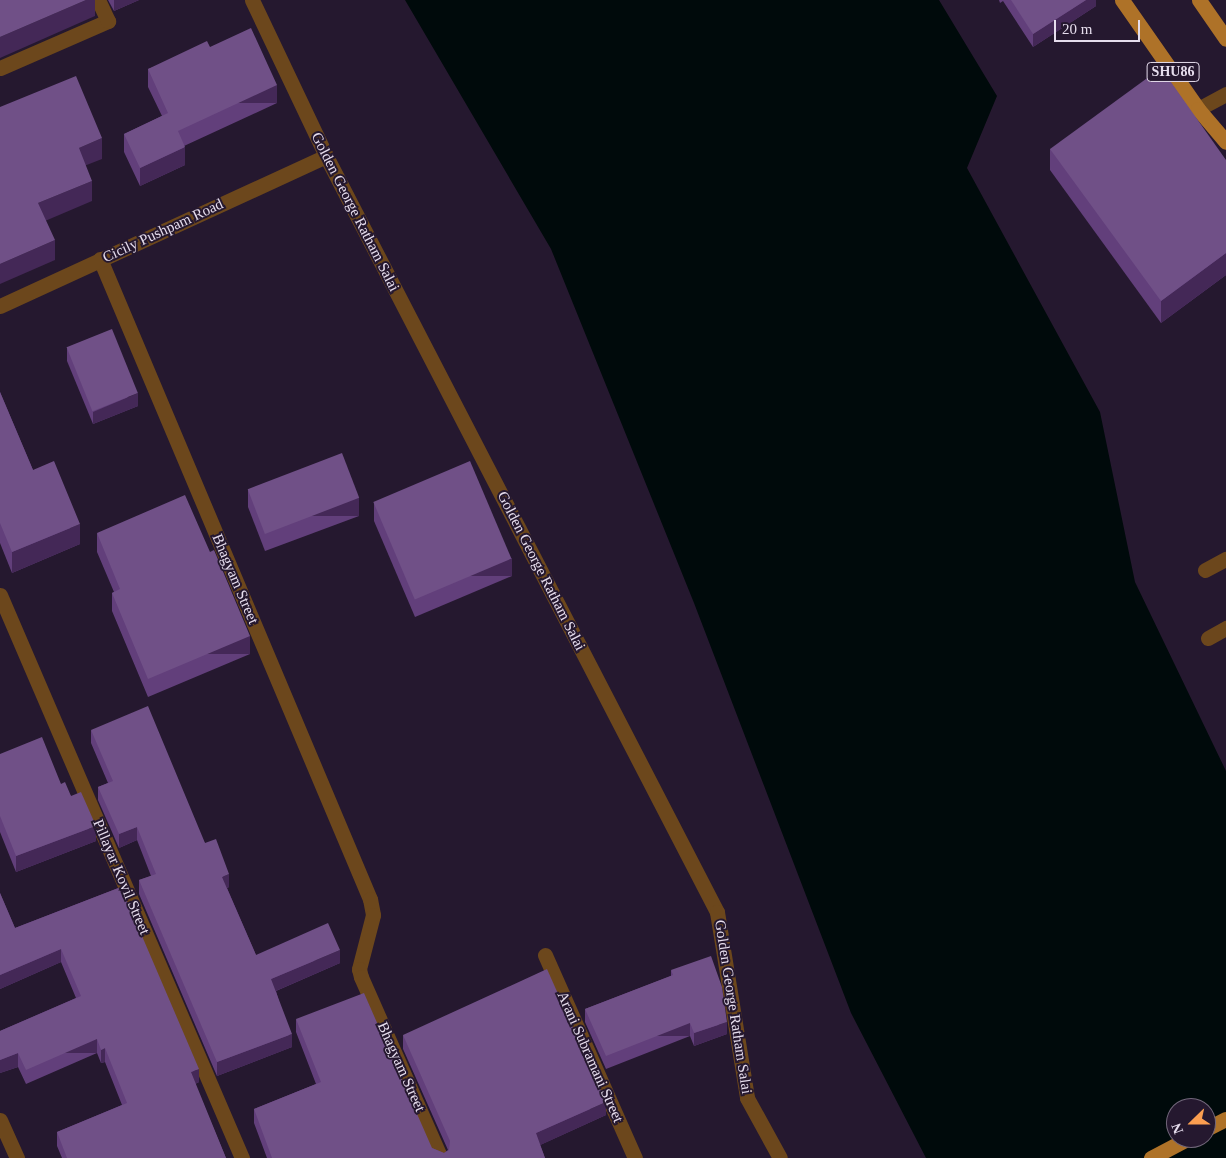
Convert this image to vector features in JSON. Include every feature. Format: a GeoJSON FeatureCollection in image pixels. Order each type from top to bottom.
{"type":"FeatureCollection","features":[{"type":"Feature","properties":{"kind":"main road","name":"SHU86"},"geometry":{"type":"LineString","coordinates":[[1122,0],[1198,109],[1226,142]]}},
{"type":"Feature","properties":{"kind":"main road"},"geometry":{"type":"LineString","coordinates":[[1199,0],[1226,38]]}},
{"type":"Feature","properties":{"kind":"main road"},"geometry":{"type":"LineString","coordinates":[[1151,1158],[1170,1148]]}},
{"type":"Feature","properties":{"kind":"street"},"geometry":{"type":"LineString","coordinates":[[0,68],[108,21],[98,0]]}},
{"type":"Feature","properties":{"kind":"street","name":"Golden George Ratham Salai"},"geometry":{"type":"LineString","coordinates":[[252,0],[326,156],[717,912],[747,1098],[780,1158]]}},
{"type":"Feature","properties":{"kind":"street"},"geometry":{"type":"LineString","coordinates":[[1198,109],[1226,94]]}},
{"type":"Feature","properties":{"kind":"street","name":"Cicily Pushpam Road"},"geometry":{"type":"LineString","coordinates":[[0,306],[326,156]]}},
{"type":"Feature","properties":{"kind":"street","name":"Bhagyam Street"},"geometry":{"type":"LineString","coordinates":[[100,259],[370,899],[373,915],[359,969],[361,977],[441,1158]]}},
{"type":"Feature","properties":{"kind":"street"},"geometry":{"type":"LineString","coordinates":[[1205,570],[1226,559]]}},
{"type":"Feature","properties":{"kind":"street","name":"Pillayar Kovil Street"},"geometry":{"type":"LineString","coordinates":[[0,595],[242,1158]]}},
{"type":"Feature","properties":{"kind":"street"},"geometry":{"type":"LineString","coordinates":[[1208,638],[1226,628]]}},
{"type":"Feature","properties":{"kind":"street","name":"Arani Subramani Street"},"geometry":{"type":"LineString","coordinates":[[545,955],[635,1158]]}},
{"type":"Feature","properties":{"kind":"street"},"geometry":{"type":"LineString","coordinates":[[0,1120],[17,1158]]}},
{"type":"Feature","properties":{"kind":"shaded area"},"geometry":{"type":"Polygon","coordinates":[[[405,0],[939,0],[997,96],[967,168],[1100,412],[1135,582],[1226,771],[1226,1158],[926,1158],[851,1013],[694,603],[551,249],[405,0]]]}},
{"type":"Feature","properties":{"kind":"building"},"geometry":{"type":"Polygon","coordinates":[[[0,0],[86,0],[0,37],[0,0]]]}},
{"type":"Feature","properties":{"kind":"building"},"geometry":{"type":"Polygon","coordinates":[[[1011,0],[1086,0],[1033,34],[1011,0]]]}},
{"type":"Feature","properties":{"kind":"building"},"geometry":{"type":"Polygon","coordinates":[[[251,28],[277,85],[178,131],[185,147],[140,168],[124,134],[168,113],[148,69],[207,41],[210,47],[251,28]]]}},
{"type":"Feature","properties":{"kind":"building"},"geometry":{"type":"Polygon","coordinates":[[[1161,68],[1226,160],[1226,253],[1161,301],[1050,149],[1161,68]]]}},
{"type":"Feature","properties":{"kind":"building"},"geometry":{"type":"Polygon","coordinates":[[[76,76],[102,138],[79,148],[92,181],[38,203],[55,240],[0,264],[0,107],[76,76]]]}},
{"type":"Feature","properties":{"kind":"building"},"geometry":{"type":"Polygon","coordinates":[[[112,329],[138,393],[92,411],[67,347],[112,329]]]}},
{"type":"Feature","properties":{"kind":"building"},"geometry":{"type":"Polygon","coordinates":[[[0,392],[33,470],[54,461],[80,524],[12,552],[0,523],[0,392]]]}},
{"type":"Feature","properties":{"kind":"building"},"geometry":{"type":"Polygon","coordinates":[[[342,453],[359,498],[265,534],[248,489],[342,453]]]}},
{"type":"Feature","properties":{"kind":"building"},"geometry":{"type":"Polygon","coordinates":[[[470,461],[511,559],[415,600],[373,502],[470,461]]]}},
{"type":"Feature","properties":{"kind":"building"},"geometry":{"type":"Polygon","coordinates":[[[185,495],[210,552],[214,550],[250,636],[148,679],[112,593],[120,589],[97,533],[185,495]]]}},
{"type":"Feature","properties":{"kind":"building"},"geometry":{"type":"Polygon","coordinates":[[[148,706],[205,843],[216,839],[229,874],[222,877],[256,955],[328,923],[340,950],[271,979],[292,1034],[217,1062],[139,880],[156,874],[137,827],[119,834],[98,787],[113,781],[91,730],[148,706]]]}},
{"type":"Feature","properties":{"kind":"building"},"geometry":{"type":"Polygon","coordinates":[[[42,737],[61,784],[65,782],[71,796],[81,792],[96,826],[16,856],[0,816],[0,754],[42,737]]]}},
{"type":"Feature","properties":{"kind":"building"},"geometry":{"type":"Polygon","coordinates":[[[121,887],[199,1069],[191,1072],[226,1158],[67,1158],[57,1132],[127,1103],[105,1048],[101,1050],[97,1039],[26,1070],[18,1053],[0,1060],[0,1031],[81,996],[61,949],[0,975],[0,893],[15,928],[121,887]]]}},
{"type":"Feature","properties":{"kind":"building"},"geometry":{"type":"Polygon","coordinates":[[[711,956],[722,987],[727,1022],[694,1033],[690,1023],[606,1056],[585,1009],[673,975],[671,970],[711,956]]]}},
{"type":"Feature","properties":{"kind":"building"},"geometry":{"type":"Polygon","coordinates":[[[547,969],[606,1102],[536,1133],[545,1158],[272,1158],[254,1109],[321,1082],[296,1019],[364,993],[432,1148],[444,1153],[449,1150],[450,1141],[403,1035],[547,969]]]}}]}
